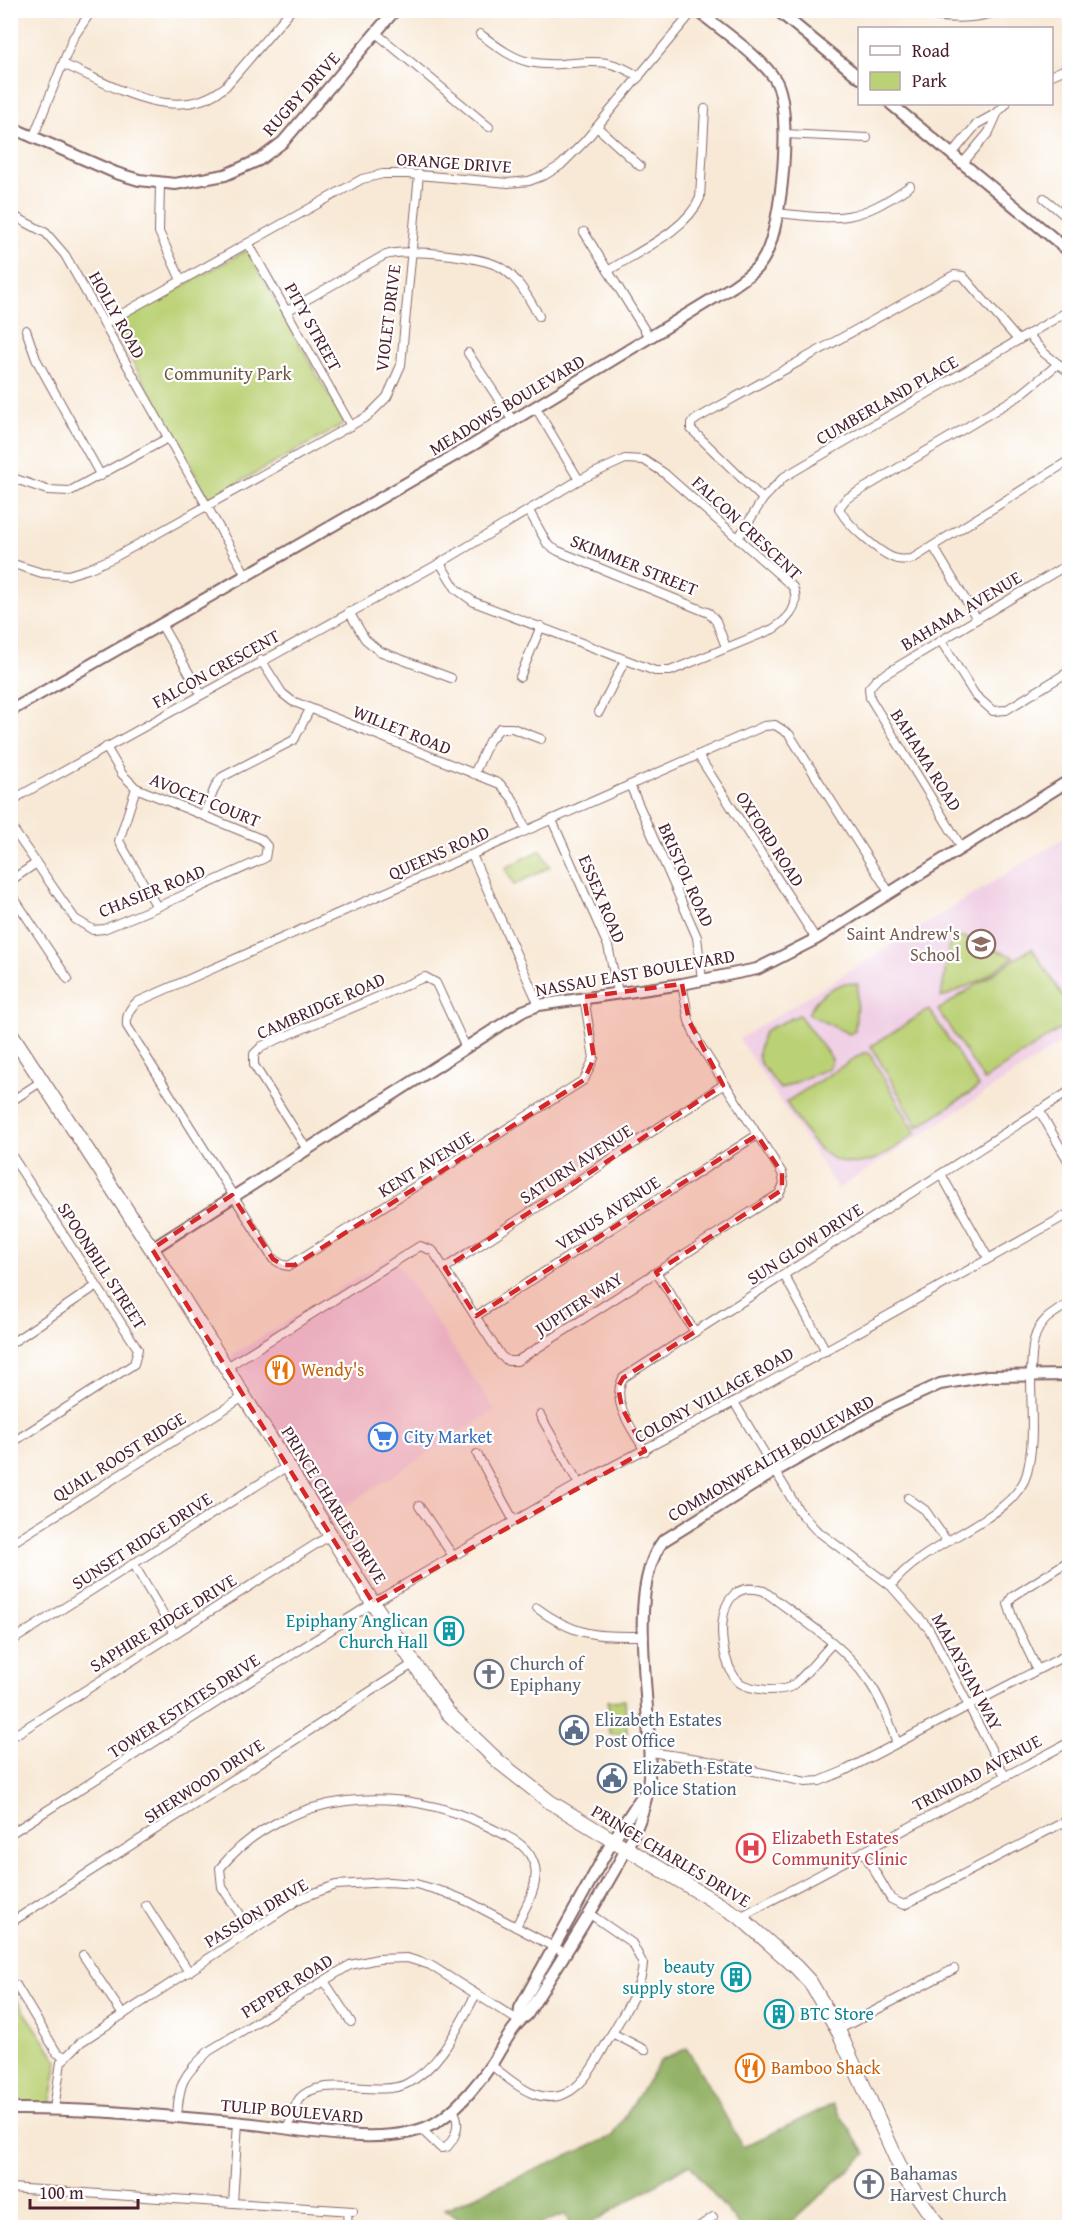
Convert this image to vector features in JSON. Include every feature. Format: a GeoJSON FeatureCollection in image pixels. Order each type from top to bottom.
{"type":"FeatureCollection","features":[{"type":"Feature","properties":{"kind":"highway","name":"PRINCE CHARLES DRIVE"},"geometry":{"type":"LineString","coordinates":[[10,1032],[152,1248],[413,1665],[448,1713],[499,1762],[550,1802],[612,1842],[740,1917],[810,1982],[838,2030],[904,2178],[940,2228]]}},
{"type":"Feature","properties":{"kind":"street"},"geometry":{"type":"LineString","coordinates":[[33,138],[77,32],[92,10]]}},
{"type":"Feature","properties":{"kind":"street"},"geometry":{"type":"LineString","coordinates":[[63,64],[151,101],[176,105],[192,103],[214,95],[226,86],[291,10]]}},
{"type":"Feature","properties":{"kind":"street","name":"RUGBY DRIVE"},"geometry":{"type":"LineString","coordinates":[[10,128],[116,173],[160,184],[208,180],[239,170],[268,154],[289,135],[395,10]]}},
{"type":"Feature","properties":{"kind":"street","name":"ORANGE DRIVE"},"geometry":{"type":"LineString","coordinates":[[104,324],[353,182],[383,174],[419,174],[498,183],[530,181],[561,165],[597,127],[696,10]]}},
{"type":"Feature","properties":{"kind":"street","name":"MEADOWS BOULEVARD"},"geometry":{"type":"LineString","coordinates":[[10,711],[162,626],[536,408],[756,268],[770,245],[778,213],[784,134],[783,101],[774,78],[696,10]]}},
{"type":"Feature","properties":{"kind":"street"},"geometry":{"type":"LineString","coordinates":[[777,10],[858,76]]}},
{"type":"Feature","properties":{"kind":"street"},"geometry":{"type":"LineString","coordinates":[[905,10],[923,15],[961,18],[1003,10]]}},
{"type":"Feature","properties":{"kind":"street"},"geometry":{"type":"LineString","coordinates":[[376,33],[489,127]]}},
{"type":"Feature","properties":{"kind":"street"},"geometry":{"type":"LineString","coordinates":[[480,34],[525,61],[542,63],[605,61],[639,76]]}},
{"type":"Feature","properties":{"kind":"street"},"geometry":{"type":"LineString","coordinates":[[1053,75],[1070,67]]}},
{"type":"Feature","properties":{"kind":"street"},"geometry":{"type":"LineString","coordinates":[[892,105],[1068,248]]}},
{"type":"Feature","properties":{"kind":"street"},"geometry":{"type":"LineString","coordinates":[[952,154],[977,124],[998,112],[1005,105]]}},
{"type":"Feature","properties":{"kind":"street"},"geometry":{"type":"LineString","coordinates":[[608,271],[683,223],[695,210],[700,198],[705,109]]}},
{"type":"Feature","properties":{"kind":"street"},"geometry":{"type":"LineString","coordinates":[[963,163],[989,132],[998,112]]}},
{"type":"Feature","properties":{"kind":"street"},"geometry":{"type":"LineString","coordinates":[[597,127],[640,166]]}},
{"type":"Feature","properties":{"kind":"street"},"geometry":{"type":"LineString","coordinates":[[784,134],[867,138]]}},
{"type":"Feature","properties":{"kind":"street","name":"VIOLET DRIVE"},"geometry":{"type":"LineString","coordinates":[[10,562],[42,573],[76,574],[115,557],[208,507],[351,426],[379,407],[397,378],[402,355],[419,174]]}},
{"type":"Feature","properties":{"kind":"street"},"geometry":{"type":"LineString","coordinates":[[160,184],[159,232],[181,280]]}},
{"type":"Feature","properties":{"kind":"street"},"geometry":{"type":"LineString","coordinates":[[778,213],[834,218],[858,215],[876,209],[910,186]]}},
{"type":"Feature","properties":{"kind":"street"},"geometry":{"type":"LineString","coordinates":[[1044,198],[1070,220]]}},
{"type":"Feature","properties":{"kind":"street"},"geometry":{"type":"LineString","coordinates":[[10,228],[13,215]]}},
{"type":"Feature","properties":{"kind":"street","name":"HOLLY ROAD"},"geometry":{"type":"LineString","coordinates":[[13,215],[39,228],[56,243],[247,577]]}},
{"type":"Feature","properties":{"kind":"street"},"geometry":{"type":"LineString","coordinates":[[584,232],[649,337]]}},
{"type":"Feature","properties":{"kind":"street","name":"PITY STREET"},"geometry":{"type":"LineString","coordinates":[[248,243],[351,426]]}},
{"type":"Feature","properties":{"kind":"street"},"geometry":{"type":"LineString","coordinates":[[287,311],[388,254],[412,253],[457,257],[497,265],[515,279],[539,316]]}},
{"type":"Feature","properties":{"kind":"street"},"geometry":{"type":"LineString","coordinates":[[763,499],[691,429],[692,423],[954,275],[963,276],[1018,340]]}},
{"type":"Feature","properties":{"kind":"street","name":"CUMBERLAND PLACE"},"geometry":{"type":"LineString","coordinates":[[739,537],[763,499],[784,477],[1070,310]]}},
{"type":"Feature","properties":{"kind":"street"},"geometry":{"type":"LineString","coordinates":[[26,330],[36,359],[101,476]]}},
{"type":"Feature","properties":{"kind":"street"},"geometry":{"type":"LineString","coordinates":[[1028,334],[1044,353],[1070,373]]}},
{"type":"Feature","properties":{"kind":"street"},"geometry":{"type":"LineString","coordinates":[[468,353],[513,421]]}},
{"type":"Feature","properties":{"kind":"street"},"geometry":{"type":"LineString","coordinates":[[1058,364],[1019,396],[846,500],[839,508],[844,519],[889,556],[899,560],[912,559],[1070,460]]}},
{"type":"Feature","properties":{"kind":"street"},"geometry":{"type":"LineString","coordinates":[[536,408],[579,480]]}},
{"type":"Feature","properties":{"kind":"street"},"geometry":{"type":"LineString","coordinates":[[10,477],[34,487],[59,492],[74,489],[168,438]]}},
{"type":"Feature","properties":{"kind":"street","name":"FALCON CRESCENT"},"geometry":{"type":"LineString","coordinates":[[10,807],[19,796],[261,660],[440,563],[579,480],[625,459],[644,460],[655,466],[739,537],[793,587],[796,603],[793,611],[781,624],[669,671],[655,671],[463,596],[440,563]]}},
{"type":"Feature","properties":{"kind":"street","name":"SKIMMER STREET"},"geometry":{"type":"LineString","coordinates":[[529,511],[548,545],[558,551],[709,613],[716,621],[726,648]]}},
{"type":"Feature","properties":{"kind":"street"},"geometry":{"type":"LineString","coordinates":[[933,546],[978,620]]}},
{"type":"Feature","properties":{"kind":"street","name":"BAHAMA AVENUE"},"geometry":{"type":"LineString","coordinates":[[869,688],[877,679],[1070,563]]}},
{"type":"Feature","properties":{"kind":"street"},"geometry":{"type":"LineString","coordinates":[[349,612],[365,639],[380,651],[451,678]]}},
{"type":"Feature","properties":{"kind":"street"},"geometry":{"type":"LineString","coordinates":[[162,626],[201,694]]}},
{"type":"Feature","properties":{"kind":"street"},"geometry":{"type":"LineString","coordinates":[[520,677],[541,626]]}},
{"type":"Feature","properties":{"kind":"street"},"geometry":{"type":"LineString","coordinates":[[941,641],[982,705],[993,711],[1005,710],[1070,671]]}},
{"type":"Feature","properties":{"kind":"street","name":"WILLET ROAD"},"geometry":{"type":"LineString","coordinates":[[261,660],[282,693],[310,709],[474,774],[507,790],[526,830]]}},
{"type":"Feature","properties":{"kind":"street"},"geometry":{"type":"LineString","coordinates":[[599,712],[625,660]]}},
{"type":"Feature","properties":{"kind":"street","name":"BAHAMA ROAD"},"geometry":{"type":"LineString","coordinates":[[869,688],[870,698],[962,848]]}},
{"type":"Feature","properties":{"kind":"street"},"geometry":{"type":"LineString","coordinates":[[204,814],[222,777],[294,740],[300,734],[310,709]]}},
{"type":"Feature","properties":{"kind":"street","name":"QUEENS ROAD"},"geometry":{"type":"LineString","coordinates":[[232,1195],[127,1026],[126,1019],[132,1006],[764,726],[775,725],[784,729],[889,892]]}},
{"type":"Feature","properties":{"kind":"street"},"geometry":{"type":"LineString","coordinates":[[474,774],[489,741],[500,728],[512,728],[541,739]]}},
{"type":"Feature","properties":{"kind":"street","name":"AVOCET COURT"},"geometry":{"type":"LineString","coordinates":[[106,747],[122,774],[136,788],[261,839],[267,846],[267,854]]}},
{"type":"Feature","properties":{"kind":"street","name":"OXFORD ROAD"},"geometry":{"type":"LineString","coordinates":[[698,755],[816,939]]}},
{"type":"Feature","properties":{"kind":"street","name":"NASSAU EAST BOULEVARD"},"geometry":{"type":"LineString","coordinates":[[152,1248],[523,1011],[539,1005],[682,984],[757,969],[816,939],[1070,780]]}},
{"type":"Feature","properties":{"kind":"street","name":"BRISTOL ROAD"},"geometry":{"type":"LineString","coordinates":[[630,785],[697,937],[702,980]]}},
{"type":"Feature","properties":{"kind":"street"},"geometry":{"type":"LineString","coordinates":[[136,788],[119,841],[157,908]]}},
{"type":"Feature","properties":{"kind":"street","name":"ESSEX ROAD"},"geometry":{"type":"LineString","coordinates":[[552,820],[608,946],[618,992]]}},
{"type":"Feature","properties":{"kind":"street"},"geometry":{"type":"LineString","coordinates":[[10,825],[35,864],[10,881]]}},
{"type":"Feature","properties":{"kind":"street","name":"CHASIER ROAD"},"geometry":{"type":"LineString","coordinates":[[35,864],[75,919],[84,926],[104,930],[259,863],[267,854]]}},
{"type":"Feature","properties":{"kind":"street"},"geometry":{"type":"LineString","coordinates":[[472,855],[539,1005]]}},
{"type":"Feature","properties":{"kind":"street"},"geometry":{"type":"LineString","coordinates":[[10,892],[68,979]]}},
{"type":"Feature","properties":{"kind":"street","name":"CAMBRIDGE ROAD"},"geometry":{"type":"LineString","coordinates":[[306,1148],[254,1065],[254,1054],[262,1046],[425,977],[436,983],[465,1046]]}},
{"type":"Feature","properties":{"kind":"street","name":"JUPITER WAY"},"geometry":{"type":"LineString","coordinates":[[227,1367],[416,1248],[424,1247],[432,1251],[445,1268],[501,1356],[508,1361],[517,1361],[782,1190],[783,1173],[723,1085],[689,1021],[682,984]]}},
{"type":"Feature","properties":{"kind":"street","name":"KENT AVENUE"},"geometry":{"type":"LineString","coordinates":[[232,1195],[273,1258],[283,1266],[295,1264],[584,1080],[594,1058],[584,997]]}},
{"type":"Feature","properties":{"kind":"street"},"geometry":{"type":"LineString","coordinates":[[10,1102],[42,1082]]}},
{"type":"Feature","properties":{"kind":"street","name":"SATURN AVENUE"},"geometry":{"type":"LineString","coordinates":[[445,1268],[723,1085]]}},
{"type":"Feature","properties":{"kind":"street","name":"SUN GLOW DRIVE"},"geometry":{"type":"LineString","coordinates":[[645,1451],[622,1408],[618,1387],[623,1378],[1070,1091]]}},
{"type":"Feature","properties":{"kind":"street"},"geometry":{"type":"LineString","coordinates":[[1039,1110],[1070,1164]]}},
{"type":"Feature","properties":{"kind":"street","name":"VENUS AVENUE"},"geometry":{"type":"LineString","coordinates":[[476,1317],[757,1135]]}},
{"type":"Feature","properties":{"kind":"street","name":"SPOONBILL STREET"},"geometry":{"type":"LineString","coordinates":[[10,1153],[138,1348],[134,1364],[10,1444]]}},
{"type":"Feature","properties":{"kind":"street"},"geometry":{"type":"LineString","coordinates":[[941,1174],[988,1258]]}},
{"type":"Feature","properties":{"kind":"street","name":"COLONY VILLAGE ROAD"},"geometry":{"type":"LineString","coordinates":[[374,1603],[579,1484],[734,1402],[1070,1213]]}},
{"type":"Feature","properties":{"kind":"street"},"geometry":{"type":"LineString","coordinates":[[656,1272],[695,1332]]}},
{"type":"Feature","properties":{"kind":"street"},"geometry":{"type":"LineString","coordinates":[[784,1275],[826,1351]]}},
{"type":"Feature","properties":{"kind":"street"},"geometry":{"type":"LineString","coordinates":[[10,1344],[96,1286]]}},
{"type":"Feature","properties":{"kind":"street"},"geometry":{"type":"LineString","coordinates":[[891,1586],[911,1564],[946,1540],[997,1512],[1023,1483],[1030,1448],[1032,1353],[1038,1328],[1045,1317],[1070,1303]]}},
{"type":"Feature","properties":{"kind":"street","name":"COMMONWEALTH BOULEVARD"},"geometry":{"type":"LineString","coordinates":[[627,1849],[638,1827],[648,1788],[650,1752],[644,1636],[646,1577],[655,1552],[663,1541],[774,1472],[890,1407],[940,1384],[963,1378],[1070,1376]]}},
{"type":"Feature","properties":{"kind":"street","name":"QUAIL ROOST RIDGE"},"geometry":{"type":"LineString","coordinates":[[10,1544],[245,1396]]}},
{"type":"Feature","properties":{"kind":"street","name":"MALAYSIAN WAY"},"geometry":{"type":"LineString","coordinates":[[734,1402],[799,1511],[815,1529],[891,1586],[929,1629],[1004,1774]]}},
{"type":"Feature","properties":{"kind":"street"},"geometry":{"type":"LineString","coordinates":[[540,1415],[579,1484]]}},
{"type":"Feature","properties":{"kind":"street"},"geometry":{"type":"LineString","coordinates":[[477,1454],[514,1521]]}},
{"type":"Feature","properties":{"kind":"street","name":"SUNSET RIDGE DRIVE"},"geometry":{"type":"LineString","coordinates":[[11,1640],[289,1465]]}},
{"type":"Feature","properties":{"kind":"street"},"geometry":{"type":"LineString","coordinates":[[908,1498],[925,1510],[946,1540]]}},
{"type":"Feature","properties":{"kind":"street"},"geometry":{"type":"LineString","coordinates":[[418,1506],[453,1556]]}},
{"type":"Feature","properties":{"kind":"street","name":"SAPHIRE RIDGE DRIVE"},"geometry":{"type":"LineString","coordinates":[[10,1738],[332,1533]]}},
{"type":"Feature","properties":{"kind":"street"},"geometry":{"type":"LineString","coordinates":[[1037,1669],[1008,1604],[1012,1597],[1070,1560]]}},
{"type":"Feature","properties":{"kind":"street"},"geometry":{"type":"LineString","coordinates":[[133,1563],[174,1633]]}},
{"type":"Feature","properties":{"kind":"street"},"geometry":{"type":"LineString","coordinates":[[832,1644],[790,1686],[775,1690],[743,1685],[735,1678],[728,1664],[724,1621],[725,1605],[731,1595],[739,1590],[752,1587],[764,1591],[832,1644],[868,1680],[880,1701],[897,1743]]}},
{"type":"Feature","properties":{"kind":"street","name":"TOWER ESTATES DRIVE"},"geometry":{"type":"LineString","coordinates":[[10,1834],[374,1603]]}},
{"type":"Feature","properties":{"kind":"street"},"geometry":{"type":"LineString","coordinates":[[537,1608],[561,1626],[585,1633],[644,1636]]}},
{"type":"Feature","properties":{"kind":"street"},"geometry":{"type":"LineString","coordinates":[[650,1752],[806,1782],[820,1781],[844,1771],[1070,1653]]}},
{"type":"Feature","properties":{"kind":"street","name":"SHERWOOD DRIVE"},"geometry":{"type":"LineString","coordinates":[[10,1923],[413,1665]]}},
{"type":"Feature","properties":{"kind":"street","name":"TRINIDAD AVENUE"},"geometry":{"type":"LineString","coordinates":[[740,1917],[1004,1774],[1070,1742]]}},
{"type":"Feature","properties":{"kind":"street"},"geometry":{"type":"LineString","coordinates":[[612,1842],[648,1788]]}},
{"type":"Feature","properties":{"kind":"street"},"geometry":{"type":"LineString","coordinates":[[251,1931],[222,1887],[220,1868],[231,1856],[280,1820],[313,1806],[357,1799],[393,1799],[421,1803],[472,1818],[520,1843],[530,1853],[535,1869],[535,1882],[516,1927]]}},
{"type":"Feature","properties":{"kind":"street"},"geometry":{"type":"LineString","coordinates":[[863,1851],[891,1899],[904,1905],[1070,1819]]}},
{"type":"Feature","properties":{"kind":"street","name":"TULIP BOULEVARD"},"geometry":{"type":"LineString","coordinates":[[560,1950],[612,1842]]}},
{"type":"Feature","properties":{"kind":"street","name":"TULIP BOULEVARD"},"geometry":{"type":"LineString","coordinates":[[10,2109],[54,2109],[238,2122],[288,2129],[375,2136],[405,2134],[421,2129],[453,2110],[491,2065],[519,2021],[520,2008],[560,1950],[590,1914],[627,1849]]}},
{"type":"Feature","properties":{"kind":"street","name":"PASSION DRIVE"},"geometry":{"type":"LineString","coordinates":[[54,2109],[56,2080],[61,2062],[81,2042],[301,1898],[336,1885],[389,1882],[416,1884],[444,1892],[560,1950]]}},
{"type":"Feature","properties":{"kind":"street"},"geometry":{"type":"LineString","coordinates":[[146,1905],[189,1972]]}},
{"type":"Feature","properties":{"kind":"street"},"geometry":{"type":"LineString","coordinates":[[491,2065],[534,2094],[560,2096],[583,2081],[635,1994],[643,1964],[632,1943],[590,1914]]}},
{"type":"Feature","properties":{"kind":"street"},"geometry":{"type":"LineString","coordinates":[[83,1955],[123,2015]]}},
{"type":"Feature","properties":{"kind":"street","name":"PEPPER ROAD"},"geometry":{"type":"LineString","coordinates":[[177,2118],[179,2086],[192,2067],[208,2051],[350,1965],[378,1959],[407,1958],[430,1965],[519,2021]]}},
{"type":"Feature","properties":{"kind":"street"},"geometry":{"type":"LineString","coordinates":[[838,2030],[954,1969]]}},
{"type":"Feature","properties":{"kind":"street"},"geometry":{"type":"LineString","coordinates":[[324,1981],[351,2022]]}},
{"type":"Feature","properties":{"kind":"street"},"geometry":{"type":"LineString","coordinates":[[16,1986],[57,2053],[66,2057]]}},
{"type":"Feature","properties":{"kind":"street"},"geometry":{"type":"LineString","coordinates":[[288,2129],[296,2105],[306,2092],[321,2087],[395,2087],[422,2074],[437,2060],[476,1994]]}},
{"type":"Feature","properties":{"kind":"street"},"geometry":{"type":"LineString","coordinates":[[612,2032],[645,2050]]}},
{"type":"Feature","properties":{"kind":"street"},"geometry":{"type":"LineString","coordinates":[[421,2129],[434,2144],[441,2148],[447,2147],[456,2131],[458,2117],[453,2110]]}},
{"type":"Feature","properties":{"kind":"street"},"geometry":{"type":"LineString","coordinates":[[233,2203],[238,2122]]}},
{"type":"Feature","properties":{"kind":"street"},"geometry":{"type":"LineString","coordinates":[[10,2188],[350,2211],[348,2228]]}},
{"type":"Feature","properties":{"kind":"street"},"geometry":{"type":"LineString","coordinates":[[697,2228],[713,2217]]}},
{"type":"Feature","properties":{"kind":"highlighted area"},"geometry":{"type":"Polygon","coordinates":[[[682,984],[689,1021],[723,1085],[445,1268],[476,1316],[757,1135],[782,1173],[782,1190],[656,1272],[695,1332],[623,1378],[618,1387],[622,1408],[645,1451],[373,1603],[152,1249],[232,1195],[273,1259],[283,1265],[295,1265],[584,1080],[594,1058],[584,997],[682,984]]]}},
{"type":"Feature","properties":{"kind":"shaded area","name":"Saint Andrew's School"},"geometry":{"type":"Polygon","coordinates":[[[1069,835],[1069,1038],[838,1189],[739,1039],[1069,835]]]}},
{"type":"Feature","properties":{"kind":"shaded area"},"geometry":{"type":"Polygon","coordinates":[[[392,1256],[495,1410],[329,1517],[228,1358],[392,1256]]]}},
{"type":"Feature","properties":{"kind":"green space","name":"Community Park"},"geometry":{"type":"Polygon","coordinates":[[[247,250],[345,424],[209,499],[112,325],[247,250]]]}},
{"type":"Feature","properties":{"kind":"green space"},"geometry":{"type":"Polygon","coordinates":[[[541,850],[550,867],[514,885],[505,868],[541,850]]]}},
{"type":"Feature","properties":{"kind":"green space"},"geometry":{"type":"Polygon","coordinates":[[[964,937],[1014,957],[979,981],[941,998],[949,946],[955,938],[964,937]]]}},
{"type":"Feature","properties":{"kind":"green space"},"geometry":{"type":"Polygon","coordinates":[[[1032,948],[1069,1006],[1069,1023],[984,1080],[938,1010],[1032,948]]]}},
{"type":"Feature","properties":{"kind":"green space"},"geometry":{"type":"Polygon","coordinates":[[[845,983],[858,984],[855,1031],[849,1034],[808,1014],[823,994],[845,983]]]}},
{"type":"Feature","properties":{"kind":"green space"},"geometry":{"type":"Polygon","coordinates":[[[929,1009],[979,1087],[918,1127],[871,1046],[929,1009]]]}},
{"type":"Feature","properties":{"kind":"green space"},"geometry":{"type":"Polygon","coordinates":[[[799,1015],[832,1059],[829,1068],[780,1089],[759,1061],[758,1053],[763,1034],[768,1029],[799,1015]]]}},
{"type":"Feature","properties":{"kind":"green space"},"geometry":{"type":"Polygon","coordinates":[[[863,1053],[869,1053],[916,1133],[879,1158],[857,1163],[843,1162],[831,1157],[810,1139],[786,1102],[863,1053]]]}},
{"type":"Feature","properties":{"kind":"green space"},"geometry":{"type":"Polygon","coordinates":[[[625,1700],[627,1733],[609,1734],[608,1701],[625,1700]]]}},
{"type":"Feature","properties":{"kind":"green space"},"geometry":{"type":"Polygon","coordinates":[[[10,1990],[58,2061],[50,2106],[11,2101],[10,1990]]]}},
{"type":"Feature","properties":{"kind":"green space"},"geometry":{"type":"Polygon","coordinates":[[[687,2048],[743,2147],[833,2104],[866,2154],[786,2227],[740,2227],[689,2164],[585,2227],[571,2227],[565,2214],[533,2227],[470,2228],[445,2209],[613,2136],[660,2061],[687,2048]]]}},
{"type":"Feature","properties":{"kind":"place","name":"Saint Andrew's School"},"geometry":{"type":"Point","coordinates":[981,944]}},
{"type":"Feature","properties":{"kind":"place","name":"Wendy's"},"geometry":{"type":"Point","coordinates":[280,1370]}},
{"type":"Feature","properties":{"kind":"place","name":"City Market"},"geometry":{"type":"Point","coordinates":[383,1437]}},
{"type":"Feature","properties":{"kind":"place","name":"Epiphany Anglican Church Hall"},"geometry":{"type":"Point","coordinates":[449,1631]}},
{"type":"Feature","properties":{"kind":"place","name":"Church of Epiphany"},"geometry":{"type":"Point","coordinates":[489,1674]}},
{"type":"Feature","properties":{"kind":"place","name":"Elizabeth Estates Post Office"},"geometry":{"type":"Point","coordinates":[574,1730]}},
{"type":"Feature","properties":{"kind":"place","name":"Elizabeth Estate Police Station"},"geometry":{"type":"Point","coordinates":[612,1778]}},
{"type":"Feature","properties":{"kind":"place","name":"Elizabeth Estates Community Clinic"},"geometry":{"type":"Point","coordinates":[751,1848]}},
{"type":"Feature","properties":{"kind":"place","name":"beauty supply store"},"geometry":{"type":"Point","coordinates":[736,1977]}},
{"type":"Feature","properties":{"kind":"place","name":"BTC Store"},"geometry":{"type":"Point","coordinates":[779,2014]}},
{"type":"Feature","properties":{"kind":"place","name":"Bamboo Shack"},"geometry":{"type":"Point","coordinates":[750,2068]}},
{"type":"Feature","properties":{"kind":"place","name":"Bahamas Harvest Church"},"geometry":{"type":"Point","coordinates":[869,2184]}}]}
